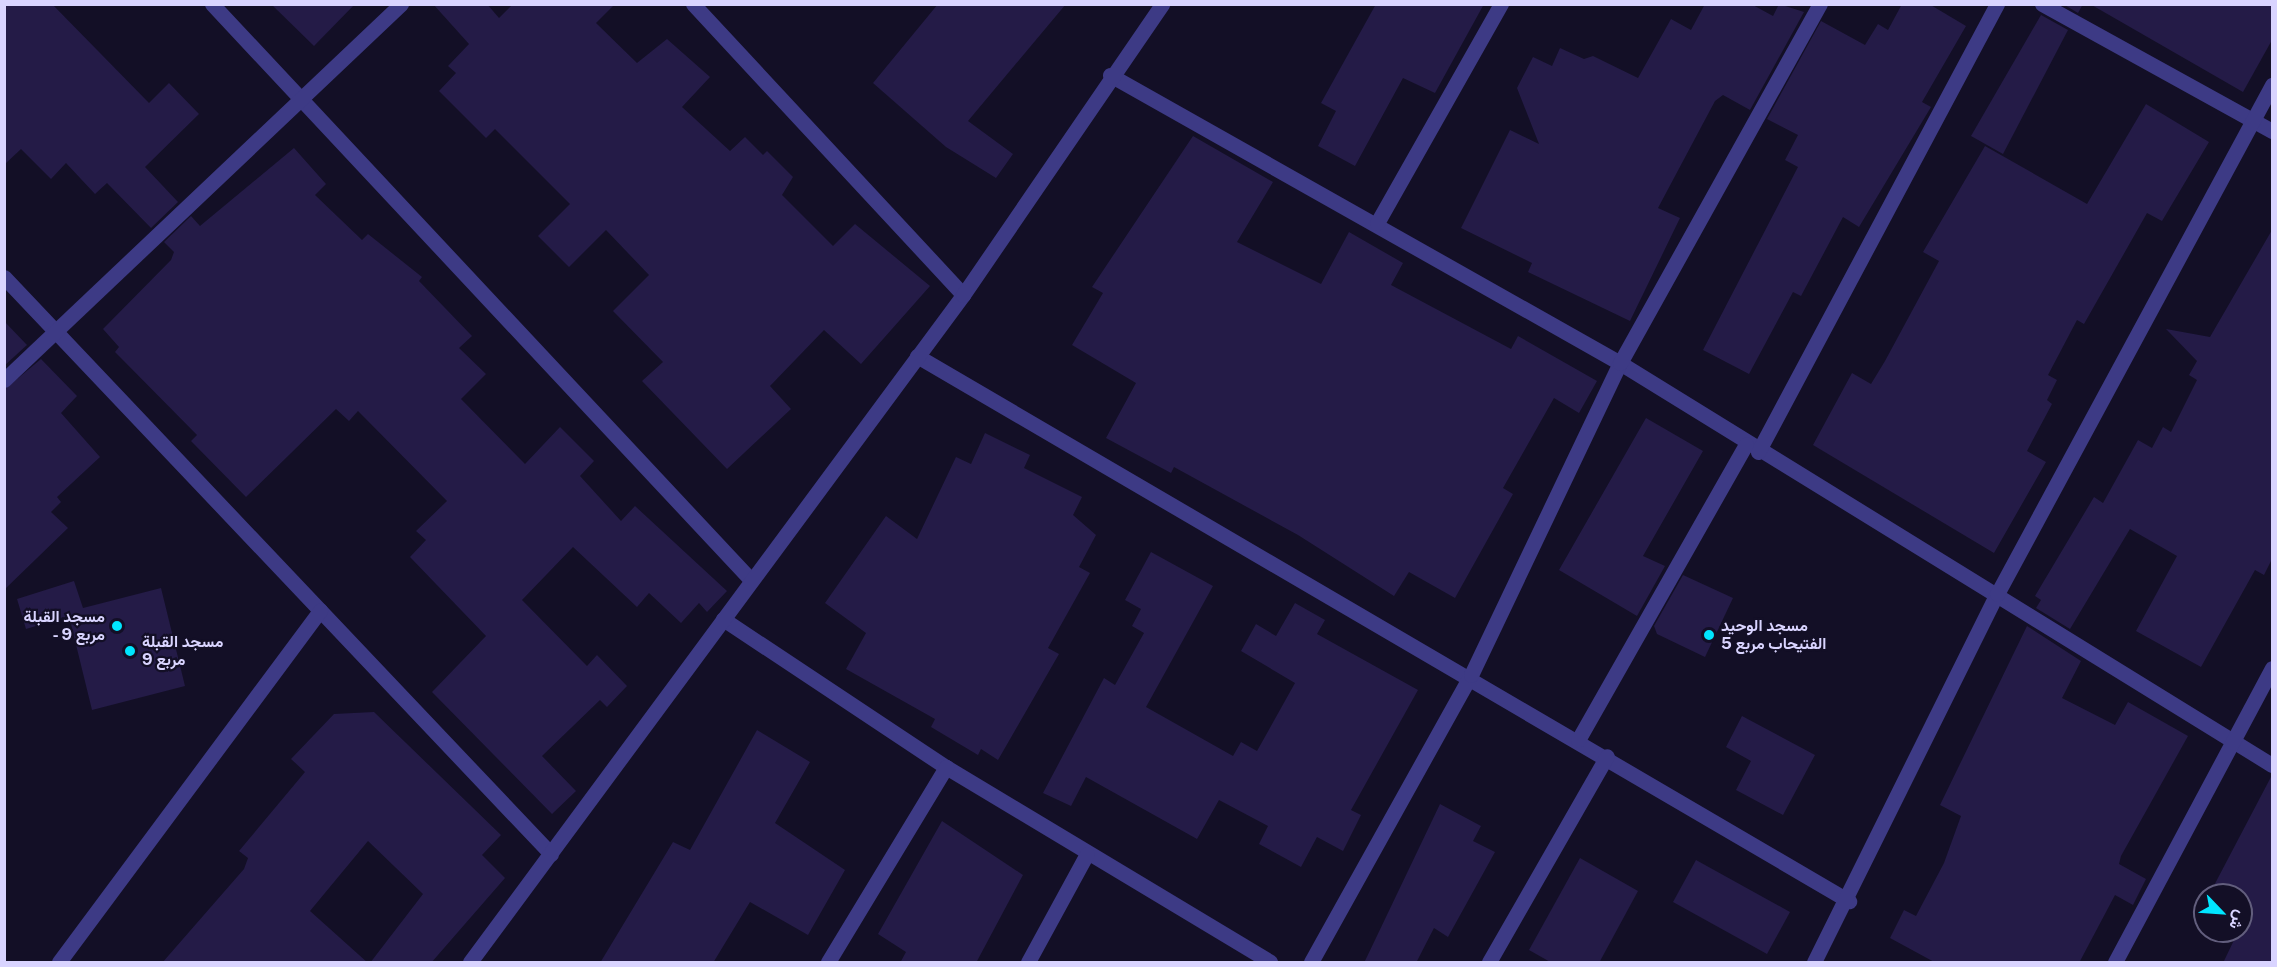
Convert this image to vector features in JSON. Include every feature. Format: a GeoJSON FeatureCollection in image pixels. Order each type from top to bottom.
{"type":"FeatureCollection","features":[{"type":"Feature","properties":{"kind":"street"},"geometry":{"type":"LineString","coordinates":[[212,4],[301,96],[750,579]]}},
{"type":"Feature","properties":{"kind":"street"},"geometry":{"type":"LineString","coordinates":[[4,380],[301,96],[401,4]]}},
{"type":"Feature","properties":{"kind":"street"},"geometry":{"type":"LineString","coordinates":[[693,4],[963,295]]}},
{"type":"Feature","properties":{"kind":"street"},"geometry":{"type":"LineString","coordinates":[[470,963],[723,620],[750,579],[963,295],[1110,75],[1162,4]]}},
{"type":"Feature","properties":{"kind":"street"},"geometry":{"type":"LineString","coordinates":[[1377,223],[1501,4]]}},
{"type":"Feature","properties":{"kind":"street"},"geometry":{"type":"LineString","coordinates":[[1311,963],[1471,675],[1620,363],[1820,4]]}},
{"type":"Feature","properties":{"kind":"street"},"geometry":{"type":"LineString","coordinates":[[1578,740],[1752,448],[1996,4]]}},
{"type":"Feature","properties":{"kind":"street"},"geometry":{"type":"LineString","coordinates":[[2042,4],[2254,119],[2272,131]]}},
{"type":"Feature","properties":{"kind":"street"},"geometry":{"type":"LineString","coordinates":[[1110,75],[1377,223],[1620,363],[1752,448],[1997,594],[2272,765]]}},
{"type":"Feature","properties":{"kind":"street"},"geometry":{"type":"LineString","coordinates":[[1814,963],[1849,901],[1997,594],[2272,85]]}},
{"type":"Feature","properties":{"kind":"street"},"geometry":{"type":"LineString","coordinates":[[4,277],[551,854]]}},
{"type":"Feature","properties":{"kind":"street"},"geometry":{"type":"LineString","coordinates":[[917,356],[1471,675],[1849,901]]}},
{"type":"Feature","properties":{"kind":"street"},"geometry":{"type":"LineString","coordinates":[[59,963],[320,610]]}},
{"type":"Feature","properties":{"kind":"street"},"geometry":{"type":"LineString","coordinates":[[723,620],[946,767],[1270,963]]}},
{"type":"Feature","properties":{"kind":"street"},"geometry":{"type":"LineString","coordinates":[[2115,963],[2272,668]]}},
{"type":"Feature","properties":{"kind":"street"},"geometry":{"type":"LineString","coordinates":[[1489,963],[1608,756]]}},
{"type":"Feature","properties":{"kind":"street"},"geometry":{"type":"LineString","coordinates":[[828,963],[946,767]]}},
{"type":"Feature","properties":{"kind":"street"},"geometry":{"type":"LineString","coordinates":[[1028,963],[1087,854]]}},
{"type":"Feature","properties":{"kind":"building"},"geometry":{"type":"Polygon","coordinates":[[[4,4],[52,4],[149,103],[169,83],[199,114],[145,167],[178,202],[151,228],[107,183],[95,194],[66,163],[51,179],[21,149],[4,165],[4,4]]]}},
{"type":"Feature","properties":{"kind":"building"},"geometry":{"type":"Polygon","coordinates":[[[271,4],[355,4],[314,46],[271,4]]]}},
{"type":"Feature","properties":{"kind":"building"},"geometry":{"type":"Polygon","coordinates":[[[433,4],[487,4],[499,18],[513,4],[615,4],[596,23],[637,63],[667,39],[710,77],[682,107],[730,151],[745,137],[763,155],[767,151],[793,177],[782,195],[833,246],[855,224],[930,286],[861,364],[824,330],[770,386],[791,409],[727,469],[642,381],[663,362],[613,311],[649,275],[606,230],[569,267],[538,236],[570,204],[495,129],[486,138],[439,91],[456,73],[448,66],[469,44],[433,4]]]}},
{"type":"Feature","properties":{"kind":"building"},"geometry":{"type":"Polygon","coordinates":[[[938,4],[1066,4],[968,121],[1013,154],[996,178],[946,147],[873,83],[938,4]]]}},
{"type":"Feature","properties":{"kind":"building"},"geometry":{"type":"Polygon","coordinates":[[[1376,4],[1484,4],[1435,93],[1403,78],[1355,166],[1318,146],[1336,111],[1321,103],[1376,4]]]}},
{"type":"Feature","properties":{"kind":"building"},"geometry":{"type":"Polygon","coordinates":[[[1705,4],[1751,4],[1773,16],[1779,4],[1804,12],[1750,110],[1723,95],[1715,101],[1658,208],[1680,218],[1630,321],[1528,272],[1532,263],[1461,228],[1510,130],[1539,144],[1517,88],[1533,57],[1552,66],[1560,48],[1584,59],[1593,56],[1638,78],[1671,19],[1691,30],[1705,4]]]}},
{"type":"Feature","properties":{"kind":"building"},"geometry":{"type":"Polygon","coordinates":[[[1902,4],[1929,4],[1966,26],[1922,102],[1931,107],[1859,227],[1843,217],[1801,296],[1793,292],[1749,374],[1703,350],[1798,167],[1785,160],[1798,135],[1767,119],[1821,21],[1865,45],[1878,24],[1888,30],[1902,4]]]}},
{"type":"Feature","properties":{"kind":"building"},"geometry":{"type":"Polygon","coordinates":[[[2063,4],[2083,4],[2078,13],[2063,4]]]}},
{"type":"Feature","properties":{"kind":"building"},"geometry":{"type":"Polygon","coordinates":[[[2090,4],[2272,4],[2272,40],[2243,92],[2090,4]]]}},
{"type":"Feature","properties":{"kind":"building"},"geometry":{"type":"Polygon","coordinates":[[[2041,15],[2068,30],[2003,154],[1971,136],[2041,15]]]}},
{"type":"Feature","properties":{"kind":"building"},"geometry":{"type":"Polygon","coordinates":[[[2146,104],[2209,142],[2162,221],[2147,213],[2084,324],[2077,320],[2048,375],[2057,380],[2047,400],[2052,404],[2027,451],[2046,462],[1994,553],[1813,445],[1852,373],[1871,384],[1885,361],[1939,261],[1923,252],[1985,146],[2087,204],[2146,104]]]}},
{"type":"Feature","properties":{"kind":"building"},"geometry":{"type":"Polygon","coordinates":[[[1193,136],[1273,182],[1237,242],[1321,284],[1349,232],[1403,263],[1391,285],[1511,349],[1518,336],[1597,381],[1579,413],[1554,398],[1503,488],[1513,494],[1455,598],[1409,572],[1394,596],[1298,535],[1174,467],[1171,473],[1106,438],[1136,383],[1072,345],[1103,293],[1092,287],[1193,136]]]}},
{"type":"Feature","properties":{"kind":"building"},"geometry":{"type":"Polygon","coordinates":[[[294,148],[326,184],[315,195],[362,240],[368,234],[422,277],[419,281],[472,336],[459,348],[486,374],[461,399],[525,464],[560,427],[594,461],[580,476],[621,521],[635,506],[727,591],[707,612],[699,603],[681,623],[649,593],[637,607],[573,547],[522,600],[587,666],[597,655],[627,686],[607,707],[600,700],[542,756],[576,791],[552,814],[432,692],[486,636],[410,557],[426,540],[416,531],[447,501],[358,411],[349,421],[336,409],[246,497],[191,441],[197,435],[115,352],[119,347],[103,329],[171,260],[174,252],[164,242],[191,216],[200,226],[294,148]]]}},
{"type":"Feature","properties":{"kind":"building"},"geometry":{"type":"Polygon","coordinates":[[[2272,230],[2272,559],[2264,575],[2255,570],[2201,667],[2136,631],[2177,556],[2130,529],[2070,629],[2036,608],[2041,600],[2035,596],[2094,497],[2103,503],[2138,440],[2152,448],[2163,427],[2171,432],[2197,380],[2189,375],[2197,361],[2166,329],[2210,337],[2272,230]]]}},
{"type":"Feature","properties":{"kind":"building"},"geometry":{"type":"Polygon","coordinates":[[[4,321],[27,345],[4,366],[4,321]]]}},
{"type":"Feature","properties":{"kind":"building"},"geometry":{"type":"Polygon","coordinates":[[[41,359],[77,396],[61,413],[100,457],[57,497],[61,502],[51,512],[68,528],[4,590],[4,390],[41,359]]]}},
{"type":"Feature","properties":{"kind":"building"},"geometry":{"type":"Polygon","coordinates":[[[1646,418],[1703,451],[1643,556],[1665,566],[1637,616],[1559,570],[1646,418]]]}},
{"type":"Feature","properties":{"kind":"building"},"geometry":{"type":"Polygon","coordinates":[[[985,433],[1030,455],[1024,468],[1082,497],[1073,515],[1096,535],[1079,567],[1090,573],[1048,648],[1059,654],[998,760],[981,749],[978,755],[931,727],[935,719],[846,669],[866,633],[825,603],[886,516],[917,539],[956,457],[971,464],[985,433]]]}},
{"type":"Feature","properties":{"kind":"building"},"geometry":{"type":"Polygon","coordinates":[[[1151,552],[1213,586],[1146,707],[1233,756],[1241,742],[1257,751],[1295,683],[1241,651],[1256,624],[1276,636],[1295,603],[1325,620],[1317,634],[1418,690],[1351,810],[1361,815],[1343,851],[1317,837],[1301,867],[1259,844],[1268,826],[1219,800],[1197,839],[1086,777],[1071,806],[1043,793],[1104,678],[1115,685],[1144,633],[1132,626],[1141,609],[1125,600],[1151,552]]]}},
{"type":"Feature","properties":{"kind":"building"},"geometry":{"type":"Polygon","coordinates":[[[1683,575],[1733,598],[1705,657],[1657,634],[1654,626],[1683,575]]]}},
{"type":"Feature","properties":{"kind":"building"},"geometry":{"type":"Polygon","coordinates":[[[74,581],[83,608],[161,588],[185,686],[92,710],[69,616],[26,629],[17,599],[74,581]]]}},
{"type":"Feature","properties":{"kind":"building"},"geometry":{"type":"Polygon","coordinates":[[[2027,626],[2081,661],[2062,698],[2115,725],[2128,702],[2188,736],[2121,856],[2119,864],[2146,879],[2133,905],[2115,895],[2079,963],[1936,963],[1890,938],[1904,910],[1916,916],[1944,863],[1961,816],[1940,805],[2027,626]]]}},
{"type":"Feature","properties":{"kind":"building"},"geometry":{"type":"Polygon","coordinates":[[[374,712],[501,835],[482,855],[505,878],[431,963],[370,963],[423,894],[368,841],[310,911],[368,963],[162,963],[244,869],[248,858],[239,851],[305,772],[291,759],[334,714],[374,712]]]}},
{"type":"Feature","properties":{"kind":"building"},"geometry":{"type":"Polygon","coordinates":[[[1742,716],[1815,755],[1783,815],[1736,790],[1751,761],[1726,747],[1742,716]]]}},
{"type":"Feature","properties":{"kind":"building"},"geometry":{"type":"Polygon","coordinates":[[[757,730],[810,762],[775,823],[845,870],[808,935],[750,902],[713,963],[600,963],[673,842],[690,850],[757,730]]]}},
{"type":"Feature","properties":{"kind":"building"},"geometry":{"type":"Polygon","coordinates":[[[2272,775],[2272,963],[2223,963],[2233,943],[2253,943],[2253,883],[2215,883],[2272,775]]]}},
{"type":"Feature","properties":{"kind":"building"},"geometry":{"type":"Polygon","coordinates":[[[1440,804],[1481,826],[1473,841],[1495,852],[1448,937],[1434,928],[1416,963],[1364,963],[1440,804]]]}},
{"type":"Feature","properties":{"kind":"building"},"geometry":{"type":"Polygon","coordinates":[[[942,821],[1023,875],[976,963],[900,963],[906,952],[878,934],[942,821]]]}},
{"type":"Feature","properties":{"kind":"building"},"geometry":{"type":"Polygon","coordinates":[[[1580,858],[1638,891],[1599,963],[1552,963],[1529,950],[1580,858]]]}},
{"type":"Feature","properties":{"kind":"building"},"geometry":{"type":"Polygon","coordinates":[[[1696,860],[1790,912],[1767,954],[1673,902],[1696,860]]]}},
{"type":"Feature","properties":{"kind":"place","name":"مسجد القبلة - مربع 9"},"geometry":{"type":"Point","coordinates":[117,626]}},
{"type":"Feature","properties":{"kind":"place","name":"مسجد الوحيد الفتيحاب مربع 5"},"geometry":{"type":"Point","coordinates":[1709,635]}},
{"type":"Feature","properties":{"kind":"place","name":"مسجد القبلة مربع 9"},"geometry":{"type":"Point","coordinates":[130,651]}}]}
